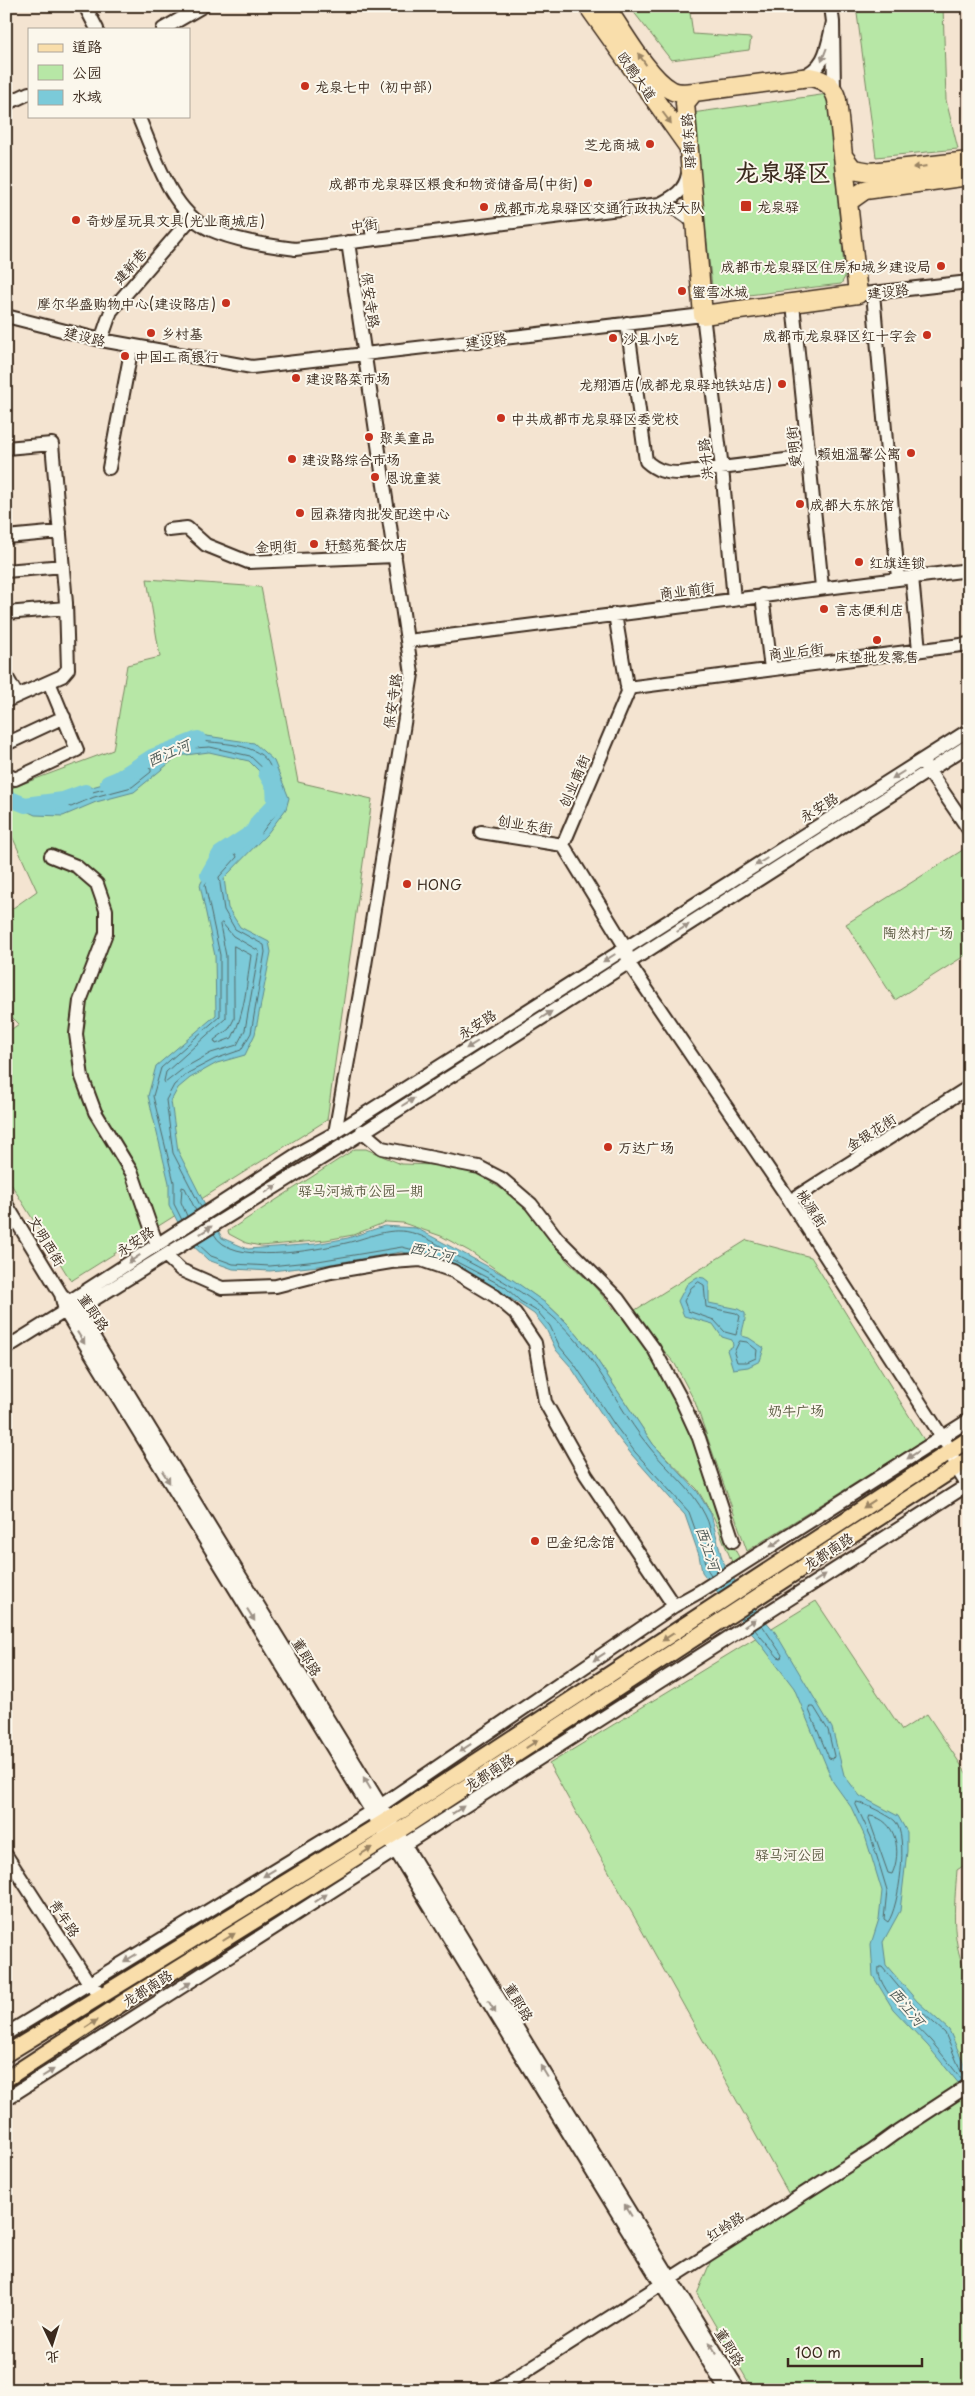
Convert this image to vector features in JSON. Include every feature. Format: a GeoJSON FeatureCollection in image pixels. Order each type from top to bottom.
{"type":"FeatureCollection","features":[{"type":"Feature","properties":{"kind":"highway","name":"欧鹏大道"},"geometry":{"type":"LineString","coordinates":[[588,6],[687,145]]}},
{"type":"Feature","properties":{"kind":"highway","name":"欧鹏大道"},"geometry":{"type":"LineString","coordinates":[[605,6],[655,76],[671,90],[682,93],[694,92]]}},
{"type":"Feature","properties":{"kind":"highway"},"geometry":{"type":"LineString","coordinates":[[694,92],[797,79],[819,79],[834,89],[848,202],[866,294]]}},
{"type":"Feature","properties":{"kind":"highway","name":"驿都东路"},"geometry":{"type":"LineString","coordinates":[[694,92],[686,103],[687,145],[704,315]]}},
{"type":"Feature","properties":{"kind":"highway"},"geometry":{"type":"LineString","coordinates":[[843,156],[853,169],[871,172],[969,161]]}},
{"type":"Feature","properties":{"kind":"highway"},"geometry":{"type":"LineString","coordinates":[[848,202],[865,190],[969,176]]}},
{"type":"Feature","properties":{"kind":"highway","name":"建设路"},"geometry":{"type":"LineString","coordinates":[[704,315],[866,294]]}},
{"type":"Feature","properties":{"kind":"main road","name":"龙都南路"},"geometry":{"type":"LineString","coordinates":[[6,2079],[136,1995],[397,1841],[713,1617],[764,1574],[969,1440]]}},
{"type":"Feature","properties":{"kind":"main road","name":"龙都南路"},"geometry":{"type":"LineString","coordinates":[[6,2054],[713,1617],[772,1588],[963,1463]]}},
{"type":"Feature","properties":{"kind":"street"},"geometry":{"type":"LineString","coordinates":[[85,6],[96,28]]}},
{"type":"Feature","properties":{"kind":"street"},"geometry":{"type":"LineString","coordinates":[[165,28],[203,6]]}},
{"type":"Feature","properties":{"kind":"street"},"geometry":{"type":"LineString","coordinates":[[831,6],[834,89]]}},
{"type":"Feature","properties":{"kind":"street"},"geometry":{"type":"LineString","coordinates":[[797,79],[812,73],[819,67],[826,53],[833,22]]}},
{"type":"Feature","properties":{"kind":"street"},"geometry":{"type":"LineString","coordinates":[[6,104],[28,93]]}},
{"type":"Feature","properties":{"kind":"street","name":"中街"},"geometry":{"type":"LineString","coordinates":[[139,118],[172,193],[192,217],[209,228],[252,243],[296,249],[660,204]]}},
{"type":"Feature","properties":{"kind":"street"},"geometry":{"type":"LineString","coordinates":[[660,204],[681,192],[687,184],[690,167]]}},
{"type":"Feature","properties":{"kind":"street"},"geometry":{"type":"LineString","coordinates":[[660,204],[687,215],[695,224]]}},
{"type":"Feature","properties":{"kind":"street","name":"建新巷"},"geometry":{"type":"LineString","coordinates":[[100,340],[111,311],[192,217]]}},
{"type":"Feature","properties":{"kind":"street"},"geometry":{"type":"LineString","coordinates":[[371,223],[373,239]]}},
{"type":"Feature","properties":{"kind":"street","name":"保安寺路"},"geometry":{"type":"LineString","coordinates":[[335,1133],[364,971],[412,674],[348,242]]}},
{"type":"Feature","properties":{"kind":"street","name":"建设路"},"geometry":{"type":"LineString","coordinates":[[866,294],[969,282]]}},
{"type":"Feature","properties":{"kind":"street"},"geometry":{"type":"LineString","coordinates":[[866,294],[898,578]]}},
{"type":"Feature","properties":{"kind":"street","name":"爱明街"},"geometry":{"type":"LineString","coordinates":[[793,304],[822,587]]}},
{"type":"Feature","properties":{"kind":"street","name":"建设路"},"geometry":{"type":"LineString","coordinates":[[6,316],[100,340],[252,367],[704,315]]}},
{"type":"Feature","properties":{"kind":"street","name":"洪升路"},"geometry":{"type":"LineString","coordinates":[[704,315],[722,468],[734,600]]}},
{"type":"Feature","properties":{"kind":"street"},"geometry":{"type":"LineString","coordinates":[[627,323],[646,461],[654,469],[666,473],[680,474],[810,457]]}},
{"type":"Feature","properties":{"kind":"street"},"geometry":{"type":"LineString","coordinates":[[109,468],[132,346]]}},
{"type":"Feature","properties":{"kind":"street"},"geometry":{"type":"LineString","coordinates":[[6,448],[52,444],[66,608],[68,669],[62,676],[12,698],[6,676]]}},
{"type":"Feature","properties":{"kind":"street","name":"金明街"},"geometry":{"type":"LineString","coordinates":[[169,530],[187,528],[206,545],[248,562],[395,556]]}},
{"type":"Feature","properties":{"kind":"street"},"geometry":{"type":"LineString","coordinates":[[6,537],[60,532]]}},
{"type":"Feature","properties":{"kind":"street"},"geometry":{"type":"LineString","coordinates":[[6,571],[63,566]]}},
{"type":"Feature","properties":{"kind":"street","name":"商业前街"},"geometry":{"type":"LineString","coordinates":[[408,641],[734,600],[822,587],[969,570]]}},
{"type":"Feature","properties":{"kind":"street"},"geometry":{"type":"LineString","coordinates":[[912,577],[919,650]]}},
{"type":"Feature","properties":{"kind":"street"},"geometry":{"type":"LineString","coordinates":[[762,595],[771,669]]}},
{"type":"Feature","properties":{"kind":"street"},"geometry":{"type":"LineString","coordinates":[[6,613],[66,608]]}},
{"type":"Feature","properties":{"kind":"street","name":"创业南街"},"geometry":{"type":"LineString","coordinates":[[564,845],[628,692],[615,614]]}},
{"type":"Feature","properties":{"kind":"street","name":"商业后街"},"geometry":{"type":"LineString","coordinates":[[627,688],[969,644]]}},
{"type":"Feature","properties":{"kind":"street"},"geometry":{"type":"LineString","coordinates":[[6,774],[15,779],[77,750],[49,682]]}},
{"type":"Feature","properties":{"kind":"street"},"geometry":{"type":"LineString","coordinates":[[6,744],[64,717]]}},
{"type":"Feature","properties":{"kind":"street","name":"永安路"},"geometry":{"type":"LineString","coordinates":[[6,1348],[175,1233],[226,1209],[302,1151],[335,1133],[969,730]]}},
{"type":"Feature","properties":{"kind":"street"},"geometry":{"type":"LineString","coordinates":[[68,1304],[166,1256],[226,1209],[362,1131],[969,745]]}},
{"type":"Feature","properties":{"kind":"street"},"geometry":{"type":"LineString","coordinates":[[921,760],[969,830]]}},
{"type":"Feature","properties":{"kind":"street","name":"创业东街"},"geometry":{"type":"LineString","coordinates":[[481,832],[564,845]]}},
{"type":"Feature","properties":{"kind":"street"},"geometry":{"type":"LineString","coordinates":[[564,845],[626,948]]}},
{"type":"Feature","properties":{"kind":"street"},"geometry":{"type":"LineString","coordinates":[[51,856],[76,866],[96,884],[106,910],[106,933],[80,1001],[76,1034],[82,1077],[96,1112],[132,1173],[157,1245]]}},
{"type":"Feature","properties":{"kind":"street","name":"桃源街"},"geometry":{"type":"LineString","coordinates":[[626,948],[628,962],[790,1201],[951,1451],[963,1463],[968,1486]]}},
{"type":"Feature","properties":{"kind":"street","name":"金银花街"},"geometry":{"type":"LineString","coordinates":[[790,1201],[969,1087]]}},
{"type":"Feature","properties":{"kind":"street"},"geometry":{"type":"LineString","coordinates":[[362,1131],[382,1148],[479,1167],[502,1179],[531,1204],[557,1238],[618,1299],[654,1349],[681,1399],[699,1438],[733,1541]]}},
{"type":"Feature","properties":{"kind":"street","name":"文明西街"},"geometry":{"type":"LineString","coordinates":[[6,1204],[68,1304]]}},
{"type":"Feature","properties":{"kind":"street"},"geometry":{"type":"LineString","coordinates":[[166,1256],[182,1270],[222,1288],[276,1286],[331,1272],[391,1262],[421,1260],[453,1271],[495,1296],[516,1312],[534,1344],[545,1402],[586,1475],[674,1606]]}},
{"type":"Feature","properties":{"kind":"street","name":"董郞路"},"geometry":{"type":"LineString","coordinates":[[68,1304],[666,2282],[726,2390]]}},
{"type":"Feature","properties":{"kind":"street"},"geometry":{"type":"LineString","coordinates":[[6,2034],[376,1808],[674,1606],[969,1420]]}},
{"type":"Feature","properties":{"kind":"street"},"geometry":{"type":"LineString","coordinates":[[6,2099],[397,1841],[721,1642],[968,1486]]}},
{"type":"Feature","properties":{"kind":"street","name":"青年路"},"geometry":{"type":"LineString","coordinates":[[6,1855],[90,1982],[101,1994]]}},
{"type":"Feature","properties":{"kind":"street","name":"红岭路"},"geometry":{"type":"LineString","coordinates":[[496,2390],[872,2150],[969,2085]]}},
{"type":"Feature","properties":{"kind":"street","name":"董郞路"},"geometry":{"type":"LineString","coordinates":[[666,2282],[739,2390]]}},
{"type":"Feature","properties":{"kind":"green space"},"geometry":{"type":"Polygon","coordinates":[[[629,6],[689,6],[693,34],[751,38],[749,50],[671,60],[629,6]]]}},
{"type":"Feature","properties":{"kind":"green space"},"geometry":{"type":"Polygon","coordinates":[[[856,6],[943,6],[946,100],[958,149],[876,157],[856,6]]]}},
{"type":"Feature","properties":{"kind":"green space"},"geometry":{"type":"Polygon","coordinates":[[[828,94],[845,277],[841,284],[723,298],[713,295],[692,113],[828,94]]]}},
{"type":"Feature","properties":{"kind":"green space"},"geometry":{"type":"Polygon","coordinates":[[[147,579],[261,587],[298,782],[372,799],[327,1120],[71,1281],[6,1176],[6,1033],[19,1024],[6,1011],[6,913],[37,891],[6,823],[6,790],[113,750],[127,665],[160,657],[147,579]]]}},
{"type":"Feature","properties":{"kind":"green space","name":"陶然村广场"},"geometry":{"type":"Polygon","coordinates":[[[969,846],[969,953],[895,1000],[846,924],[969,846]]]}},
{"type":"Feature","properties":{"kind":"green space","name":"驿马河城市公园一期"},"geometry":{"type":"Polygon","coordinates":[[[355,1149],[366,1149],[401,1164],[437,1165],[475,1172],[525,1204],[568,1262],[592,1284],[640,1338],[673,1392],[709,1478],[725,1531],[739,1557],[732,1562],[714,1518],[697,1489],[653,1444],[591,1351],[567,1323],[547,1304],[469,1251],[441,1236],[403,1223],[386,1222],[353,1235],[326,1240],[261,1246],[246,1243],[229,1234],[228,1231],[355,1149]]]}},
{"type":"Feature","properties":{"kind":"green space","name":"奶牛广场"},"geometry":{"type":"Polygon","coordinates":[[[747,1240],[811,1257],[924,1440],[747,1551],[695,1402],[675,1364],[632,1312],[747,1240]]]}},
{"type":"Feature","properties":{"kind":"green space","name":"驿马河公园"},"geometry":{"type":"Polygon","coordinates":[[[816,1601],[902,1730],[927,1714],[969,1777],[969,1862],[957,1870],[954,1912],[956,1939],[969,1979],[969,2390],[753,2390],[697,2294],[712,2258],[796,2207],[549,1764],[816,1601]]]}},
{"type":"Feature","properties":{"kind":"water"},"geometry":{"type":"Polygon","coordinates":[[[200,735],[254,743],[274,761],[289,798],[286,809],[267,834],[224,878],[228,908],[240,927],[269,942],[271,952],[255,1034],[245,1055],[217,1063],[190,1078],[178,1088],[171,1101],[178,1151],[222,1238],[248,1249],[316,1244],[348,1238],[384,1226],[416,1228],[513,1280],[547,1304],[567,1323],[591,1351],[653,1444],[697,1491],[711,1514],[723,1563],[748,1600],[775,1632],[832,1728],[844,1775],[860,1796],[898,1816],[907,1832],[907,1851],[900,1911],[883,1942],[886,1965],[917,2001],[949,2030],[969,2075],[969,2096],[928,2046],[893,2009],[873,1976],[871,1944],[879,1919],[882,1891],[866,1839],[851,1807],[833,1782],[794,1688],[702,1572],[699,1555],[685,1515],[610,1427],[571,1367],[556,1350],[546,1329],[534,1314],[486,1282],[452,1265],[416,1254],[401,1252],[319,1266],[270,1271],[233,1269],[208,1260],[187,1240],[169,1205],[169,1183],[148,1096],[156,1066],[216,1015],[215,956],[200,885],[213,860],[245,840],[260,815],[276,795],[266,778],[249,761],[209,752],[178,756],[134,792],[96,802],[63,816],[35,815],[18,807],[58,805],[74,792],[110,782],[200,735]]]}},
{"type":"Feature","properties":{"kind":"water"},"geometry":{"type":"Polygon","coordinates":[[[697,1277],[704,1278],[709,1282],[709,1303],[738,1309],[745,1313],[742,1336],[749,1338],[764,1348],[760,1361],[748,1367],[733,1369],[727,1350],[733,1346],[732,1340],[722,1337],[713,1324],[684,1316],[678,1301],[687,1284],[697,1277]]]}},
{"type":"Feature","properties":{"kind":"waterway","name":"西江河"},"geometry":{"type":"LineString","coordinates":[[108,783],[118,779],[152,757],[198,739]]}},
{"type":"Feature","properties":{"kind":"waterway","name":"西江河"},"geometry":{"type":"LineString","coordinates":[[208,875],[220,854],[253,832],[258,822],[275,804],[274,787],[266,773]]}},
{"type":"Feature","properties":{"kind":"waterway","name":"西江河"},"geometry":{"type":"LineString","coordinates":[[6,797],[25,805],[63,800],[85,792]]}},
{"type":"Feature","properties":{"kind":"place","name":"龙泉七中（初中部）"},"geometry":{"type":"Point","coordinates":[305,86]}},
{"type":"Feature","properties":{"kind":"place","name":"芝龙商城"},"geometry":{"type":"Point","coordinates":[650,144]}},
{"type":"Feature","properties":{"kind":"place","name":"成都市龙泉驿区粮食和物资储备局(中街)"},"geometry":{"type":"Point","coordinates":[588,183]}},
{"type":"Feature","properties":{"kind":"place","name":"龙泉驿"},"geometry":{"type":"Point","coordinates":[746,206]}},
{"type":"Feature","properties":{"kind":"place","name":"成都市龙泉驿区交通行政执法大队"},"geometry":{"type":"Point","coordinates":[484,207]}},
{"type":"Feature","properties":{"kind":"place","name":"奇妙屋玩具文具(光业商城店)"},"geometry":{"type":"Point","coordinates":[76,220]}},
{"type":"Feature","properties":{"kind":"place","name":"成都市龙泉驿区住房和城乡建设局"},"geometry":{"type":"Point","coordinates":[941,266]}},
{"type":"Feature","properties":{"kind":"place","name":"蜜雪冰城"},"geometry":{"type":"Point","coordinates":[682,291]}},
{"type":"Feature","properties":{"kind":"place","name":"摩尔华盛购物中心(建设路店)"},"geometry":{"type":"Point","coordinates":[226,303]}},
{"type":"Feature","properties":{"kind":"place","name":"乡村基"},"geometry":{"type":"Point","coordinates":[151,333]}},
{"type":"Feature","properties":{"kind":"place","name":"成都市龙泉驿区红十字会"},"geometry":{"type":"Point","coordinates":[927,335]}},
{"type":"Feature","properties":{"kind":"place","name":"沙县小吃"},"geometry":{"type":"Point","coordinates":[613,338]}},
{"type":"Feature","properties":{"kind":"place","name":"中国工商银行"},"geometry":{"type":"Point","coordinates":[125,356]}},
{"type":"Feature","properties":{"kind":"place","name":"建设路菜市场"},"geometry":{"type":"Point","coordinates":[296,378]}},
{"type":"Feature","properties":{"kind":"place","name":"龙翔酒店(成都龙泉驿地铁站店)"},"geometry":{"type":"Point","coordinates":[782,384]}},
{"type":"Feature","properties":{"kind":"place","name":"中共成都市龙泉驿区委党校"},"geometry":{"type":"Point","coordinates":[501,418]}},
{"type":"Feature","properties":{"kind":"place","name":"聚美童品"},"geometry":{"type":"Point","coordinates":[369,437]}},
{"type":"Feature","properties":{"kind":"place","name":"赖姐温馨公寓"},"geometry":{"type":"Point","coordinates":[911,453]}},
{"type":"Feature","properties":{"kind":"place","name":"建设路综合市场"},"geometry":{"type":"Point","coordinates":[292,459]}},
{"type":"Feature","properties":{"kind":"place","name":"恩说童装"},"geometry":{"type":"Point","coordinates":[375,477]}},
{"type":"Feature","properties":{"kind":"place","name":"成都大东旅馆"},"geometry":{"type":"Point","coordinates":[800,504]}},
{"type":"Feature","properties":{"kind":"place","name":"园森猪肉批发配送中心"},"geometry":{"type":"Point","coordinates":[300,513]}},
{"type":"Feature","properties":{"kind":"place","name":"轩懿苑餐饮店"},"geometry":{"type":"Point","coordinates":[314,544]}},
{"type":"Feature","properties":{"kind":"place","name":"红旗连锁"},"geometry":{"type":"Point","coordinates":[859,562]}},
{"type":"Feature","properties":{"kind":"place","name":"言志便利店"},"geometry":{"type":"Point","coordinates":[824,609]}},
{"type":"Feature","properties":{"kind":"place","name":"床垫批发零售"},"geometry":{"type":"Point","coordinates":[877,640]}},
{"type":"Feature","properties":{"kind":"place","name":"HONG"},"geometry":{"type":"Point","coordinates":[407,884]}},
{"type":"Feature","properties":{"kind":"place","name":"万达广场"},"geometry":{"type":"Point","coordinates":[608,1147]}},
{"type":"Feature","properties":{"kind":"place","name":"巴金纪念馆"},"geometry":{"type":"Point","coordinates":[535,1541]}},
{"type":"Feature","properties":{"kind":"district","name":"龙泉驿区"},"geometry":{"type":"Point","coordinates":[783,171]}}]}
